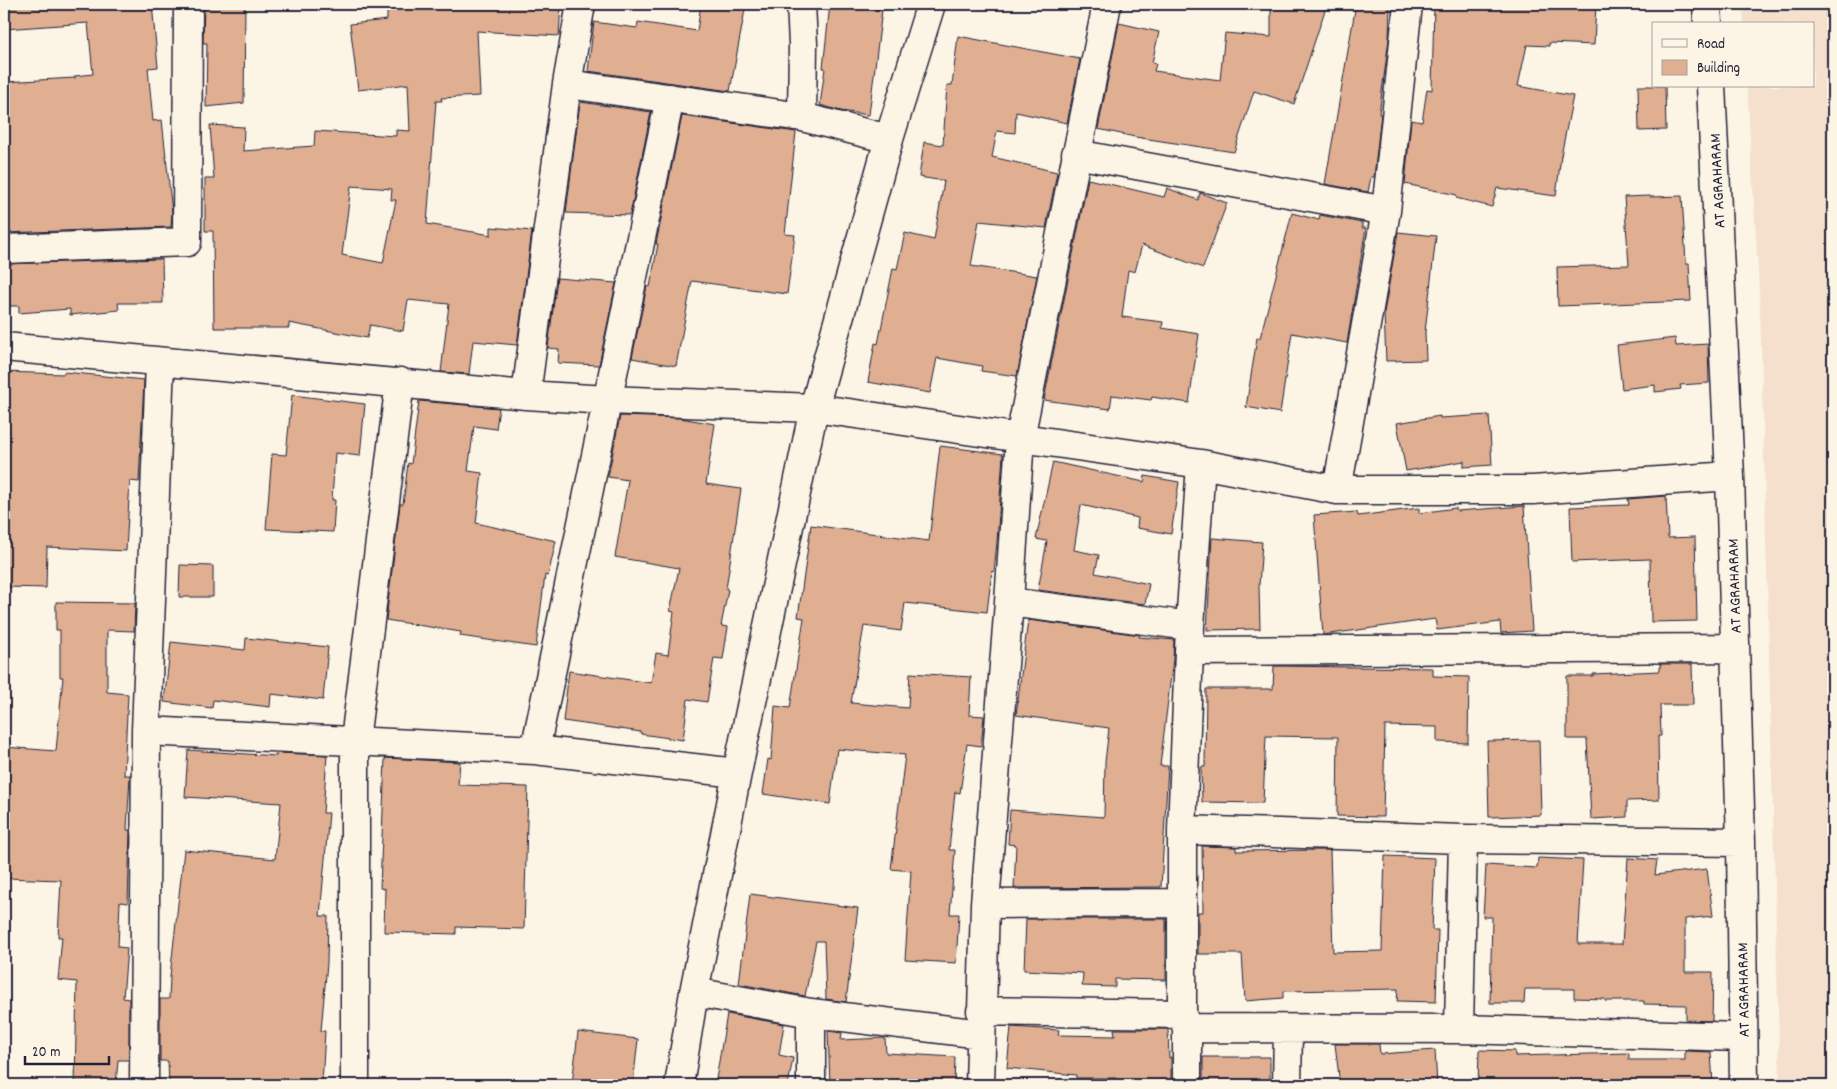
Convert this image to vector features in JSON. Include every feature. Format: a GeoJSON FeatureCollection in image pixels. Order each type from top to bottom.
{"type":"FeatureCollection","features":[{"type":"Feature","properties":{"kind":"street"},"geometry":{"type":"LineString","coordinates":[[4,249],[187,242],[188,4]]}},
{"type":"Feature","properties":{"kind":"street"},"geometry":{"type":"LineString","coordinates":[[526,395],[566,84],[580,4]]}},
{"type":"Feature","properties":{"kind":"street"},"geometry":{"type":"LineString","coordinates":[[801,4],[803,44],[802,116]]}},
{"type":"Feature","properties":{"kind":"street"},"geometry":{"type":"LineString","coordinates":[[679,1085],[694,992],[737,773],[814,408],[889,139],[931,4]]}},
{"type":"Feature","properties":{"kind":"street"},"geometry":{"type":"LineString","coordinates":[[980,1085],[984,904],[1009,602],[1020,438],[1107,4]]}},
{"type":"Feature","properties":{"kind":"street"},"geometry":{"type":"LineString","coordinates":[[1337,490],[1386,211],[1408,4]]}},
{"type":"Feature","properties":{"kind":"street"},"geometry":{"type":"LineString","coordinates":[[1707,4],[1708,22]]}},
{"type":"Feature","properties":{"kind":"street"},"geometry":{"type":"LineString","coordinates":[[566,84],[802,116],[889,139]]}},
{"type":"Feature","properties":{"kind":"street","name":"AT AGRAHARAM"},"geometry":{"type":"LineString","coordinates":[[1711,88],[1730,476],[1741,842],[1744,1085]]}},
{"type":"Feature","properties":{"kind":"street"},"geometry":{"type":"LineString","coordinates":[[535,750],[660,154],[670,98]]}},
{"type":"Feature","properties":{"kind":"street"},"geometry":{"type":"LineString","coordinates":[[1076,154],[1386,211]]}},
{"type":"Feature","properties":{"kind":"street"},"geometry":{"type":"LineString","coordinates":[[4,347],[526,395],[814,408],[1201,464],[1337,490],[1533,490],[1730,476]]}},
{"type":"Feature","properties":{"kind":"street"},"geometry":{"type":"LineString","coordinates":[[144,1085],[146,731],[160,362]]}},
{"type":"Feature","properties":{"kind":"street"},"geometry":{"type":"LineString","coordinates":[[355,1085],[355,740],[400,382]]}},
{"type":"Feature","properties":{"kind":"street"},"geometry":{"type":"LineString","coordinates":[[1187,1085],[1184,1021],[1182,830],[1190,638],[1201,464]]}},
{"type":"Feature","properties":{"kind":"street"},"geometry":{"type":"LineString","coordinates":[[1009,602],[1190,638],[1735,648]]}},
{"type":"Feature","properties":{"kind":"street"},"geometry":{"type":"LineString","coordinates":[[146,731],[535,750],[737,773]]}},
{"type":"Feature","properties":{"kind":"street"},"geometry":{"type":"LineString","coordinates":[[1182,830],[1463,840],[1741,842]]}},
{"type":"Feature","properties":{"kind":"street"},"geometry":{"type":"LineString","coordinates":[[1459,1029],[1463,840]]}},
{"type":"Feature","properties":{"kind":"street"},"geometry":{"type":"LineString","coordinates":[[984,904],[1182,903]]}},
{"type":"Feature","properties":{"kind":"street"},"geometry":{"type":"LineString","coordinates":[[694,992],[811,1013],[981,1023],[1184,1021],[1288,1029],[1459,1029],[1742,1037]]}},
{"type":"Feature","properties":{"kind":"street"},"geometry":{"type":"LineString","coordinates":[[810,1085],[811,1013]]}},
{"type":"Feature","properties":{"kind":"street"},"geometry":{"type":"LineString","coordinates":[[1287,1085],[1288,1029]]}},
{"type":"Feature","properties":{"kind":"shaded area"},"geometry":{"type":"Polygon","coordinates":[[[1743,4],[1833,4],[1833,1085],[1780,1085],[1760,306],[1747,88],[1814,88],[1814,22],[1744,22],[1743,4]]]}},
{"type":"Feature","properties":{"kind":"building"},"geometry":{"type":"Polygon","coordinates":[[[4,4],[152,4],[158,67],[148,68],[153,121],[162,120],[172,212],[171,227],[4,233],[4,82],[75,78],[75,76],[93,74],[88,23],[4,29],[4,4]]]}},
{"type":"Feature","properties":{"kind":"building"},"geometry":{"type":"Polygon","coordinates":[[[204,4],[245,4],[244,103],[206,107],[207,43],[203,43],[204,4]]]}},
{"type":"Feature","properties":{"kind":"building"},"geometry":{"type":"Polygon","coordinates":[[[387,4],[561,4],[559,36],[477,31],[480,96],[441,98],[442,101],[436,101],[427,224],[491,235],[491,227],[532,231],[517,345],[473,341],[469,374],[441,372],[449,304],[408,300],[403,331],[370,325],[367,338],[289,323],[289,328],[214,328],[213,231],[205,231],[205,179],[214,179],[210,125],[244,127],[243,151],[314,146],[315,131],[396,136],[396,130],[410,131],[408,84],[358,90],[350,24],[387,20],[387,4]],[[351,186],[342,255],[383,263],[396,200],[391,200],[392,189],[351,186]]]}},
{"type":"Feature","properties":{"kind":"building"},"geometry":{"type":"Polygon","coordinates":[[[701,4],[746,4],[730,91],[588,71],[594,22],[637,28],[638,22],[697,31],[701,4]]]}},
{"type":"Feature","properties":{"kind":"building"},"geometry":{"type":"Polygon","coordinates":[[[830,4],[882,10],[869,115],[841,111],[820,105],[830,4]]]}},
{"type":"Feature","properties":{"kind":"building"},"geometry":{"type":"Polygon","coordinates":[[[1271,4],[1327,4],[1294,104],[1254,91],[1234,152],[1135,137],[1098,129],[1119,23],[1159,32],[1152,63],[1156,64],[1154,71],[1220,80],[1225,33],[1271,37],[1271,4]]]}},
{"type":"Feature","properties":{"kind":"building"},"geometry":{"type":"Polygon","coordinates":[[[1356,4],[1390,4],[1389,39],[1379,114],[1381,114],[1374,177],[1371,177],[1368,192],[1325,184],[1356,4]]]}},
{"type":"Feature","properties":{"kind":"building"},"geometry":{"type":"Polygon","coordinates":[[[1434,4],[1596,4],[1594,45],[1549,43],[1549,46],[1527,45],[1518,86],[1573,96],[1561,156],[1556,196],[1497,188],[1492,207],[1456,198],[1457,195],[1405,184],[1411,120],[1422,122],[1427,89],[1432,90],[1434,4]]]}},
{"type":"Feature","properties":{"kind":"building"},"geometry":{"type":"Polygon","coordinates":[[[958,36],[1080,59],[1067,123],[1016,112],[1015,133],[997,131],[992,157],[1057,172],[1046,228],[979,221],[971,266],[1037,276],[1017,376],[981,371],[982,366],[937,358],[930,393],[868,382],[875,343],[878,344],[893,268],[897,269],[905,233],[934,240],[944,181],[919,177],[924,142],[943,145],[947,85],[952,85],[958,36]]]}},
{"type":"Feature","properties":{"kind":"building"},"geometry":{"type":"Polygon","coordinates":[[[1638,86],[1665,88],[1666,130],[1639,131],[1638,86]]]}},
{"type":"Feature","properties":{"kind":"building"},"geometry":{"type":"Polygon","coordinates":[[[580,102],[651,112],[630,215],[566,213],[580,102]]]}},
{"type":"Feature","properties":{"kind":"building"},"geometry":{"type":"Polygon","coordinates":[[[682,116],[796,132],[785,234],[795,235],[787,294],[692,281],[676,366],[632,358],[647,286],[650,287],[658,244],[656,244],[682,116]]]}},
{"type":"Feature","properties":{"kind":"building"},"geometry":{"type":"Polygon","coordinates":[[[1088,179],[1164,197],[1167,188],[1198,200],[1200,193],[1227,203],[1203,268],[1142,245],[1135,272],[1128,270],[1122,317],[1163,322],[1162,328],[1199,334],[1189,403],[1152,397],[1151,400],[1112,395],[1110,409],[1044,400],[1088,179]]]}},
{"type":"Feature","properties":{"kind":"building"},"geometry":{"type":"Polygon","coordinates":[[[1682,196],[1686,263],[1689,263],[1691,301],[1558,306],[1557,267],[1629,265],[1624,197],[1682,196]]]}},
{"type":"Feature","properties":{"kind":"building"},"geometry":{"type":"Polygon","coordinates":[[[1292,213],[1319,220],[1320,215],[1362,223],[1362,228],[1366,228],[1347,343],[1292,333],[1280,413],[1246,407],[1257,338],[1260,338],[1292,213]]]}},
{"type":"Feature","properties":{"kind":"building"},"geometry":{"type":"Polygon","coordinates":[[[1398,232],[1436,236],[1425,332],[1426,360],[1386,361],[1384,313],[1398,232]]]}},
{"type":"Feature","properties":{"kind":"building"},"geometry":{"type":"Polygon","coordinates":[[[162,259],[163,303],[118,303],[119,310],[70,315],[70,309],[19,313],[19,306],[4,306],[4,264],[162,259]]]}},
{"type":"Feature","properties":{"kind":"building"},"geometry":{"type":"Polygon","coordinates":[[[557,278],[616,283],[599,365],[558,363],[559,349],[548,348],[557,278]]]}},
{"type":"Feature","properties":{"kind":"building"},"geometry":{"type":"Polygon","coordinates":[[[1675,338],[1676,346],[1708,344],[1709,383],[1680,385],[1681,389],[1655,392],[1655,385],[1622,389],[1617,345],[1675,338]]]}},
{"type":"Feature","properties":{"kind":"building"},"geometry":{"type":"Polygon","coordinates":[[[4,372],[64,374],[64,372],[144,380],[139,482],[130,481],[126,551],[47,547],[46,588],[4,587],[4,372]]]}},
{"type":"Feature","properties":{"kind":"building"},"geometry":{"type":"Polygon","coordinates":[[[292,395],[365,404],[360,456],[335,453],[332,500],[335,500],[333,532],[266,529],[272,454],[286,455],[292,395]]]}},
{"type":"Feature","properties":{"kind":"building"},"geometry":{"type":"Polygon","coordinates":[[[419,401],[499,408],[496,429],[474,426],[468,471],[482,473],[476,523],[556,541],[548,576],[545,575],[536,647],[460,636],[461,632],[386,620],[400,504],[403,504],[408,463],[411,464],[419,401]]]}},
{"type":"Feature","properties":{"kind":"building"},"geometry":{"type":"Polygon","coordinates":[[[1489,415],[1492,465],[1464,467],[1464,461],[1406,471],[1397,423],[1440,416],[1440,418],[1489,415]]]}},
{"type":"Feature","properties":{"kind":"building"},"geometry":{"type":"Polygon","coordinates":[[[620,416],[680,418],[715,424],[706,484],[741,489],[726,589],[728,590],[721,626],[728,627],[723,659],[714,658],[707,702],[688,699],[683,740],[563,721],[569,671],[651,683],[656,653],[668,655],[674,612],[670,611],[679,568],[615,557],[628,480],[608,477],[620,416]]]}},
{"type":"Feature","properties":{"kind":"building"},"geometry":{"type":"Polygon","coordinates":[[[940,446],[1003,454],[994,572],[992,571],[987,612],[905,603],[901,631],[864,626],[851,703],[908,708],[910,673],[971,677],[969,715],[984,716],[981,746],[967,744],[960,793],[955,792],[949,850],[955,850],[950,914],[959,914],[956,963],[905,960],[911,871],[891,869],[905,755],[837,749],[830,804],[763,794],[768,759],[771,760],[775,706],[790,708],[804,618],[798,617],[811,525],[929,541],[940,446]]]}},
{"type":"Feature","properties":{"kind":"building"},"geometry":{"type":"Polygon","coordinates":[[[1053,462],[1144,482],[1145,476],[1179,482],[1171,534],[1137,528],[1138,518],[1081,505],[1074,550],[1099,555],[1095,573],[1149,584],[1145,604],[1038,590],[1047,541],[1036,539],[1053,462]]]}},
{"type":"Feature","properties":{"kind":"building"},"geometry":{"type":"Polygon","coordinates":[[[1666,496],[1668,538],[1695,537],[1697,621],[1651,622],[1650,559],[1572,562],[1570,507],[1629,505],[1628,499],[1666,496]]]}},
{"type":"Feature","properties":{"kind":"building"},"geometry":{"type":"Polygon","coordinates":[[[1524,506],[1532,631],[1501,633],[1500,622],[1437,630],[1435,619],[1323,635],[1314,515],[1357,512],[1358,516],[1419,508],[1419,513],[1456,508],[1457,511],[1524,506]]]}},
{"type":"Feature","properties":{"kind":"building"},"geometry":{"type":"Polygon","coordinates":[[[1212,538],[1262,542],[1259,586],[1260,629],[1207,630],[1212,538]]]}},
{"type":"Feature","properties":{"kind":"building"},"geometry":{"type":"Polygon","coordinates":[[[180,565],[213,566],[213,597],[179,597],[180,565]]]}},
{"type":"Feature","properties":{"kind":"building"},"geometry":{"type":"Polygon","coordinates":[[[56,602],[135,603],[134,631],[107,630],[107,692],[128,694],[124,775],[130,775],[127,830],[130,830],[128,903],[120,902],[118,947],[127,948],[123,998],[129,999],[129,1060],[118,1060],[116,1085],[75,1085],[77,982],[58,980],[62,937],[58,937],[61,880],[4,878],[4,747],[56,751],[63,677],[60,677],[60,630],[56,630],[56,602]]]}},
{"type":"Feature","properties":{"kind":"building"},"geometry":{"type":"Polygon","coordinates":[[[1028,620],[1140,635],[1139,637],[1174,640],[1160,766],[1168,766],[1161,887],[1014,888],[1016,845],[1008,844],[1010,810],[1104,817],[1105,762],[1109,728],[1016,715],[1028,620]]]}},
{"type":"Feature","properties":{"kind":"building"},"geometry":{"type":"Polygon","coordinates":[[[246,638],[328,647],[323,700],[271,694],[270,707],[213,700],[212,708],[164,702],[171,642],[245,650],[246,638]]]}},
{"type":"Feature","properties":{"kind":"building"},"geometry":{"type":"Polygon","coordinates":[[[1660,664],[1692,664],[1693,705],[1660,705],[1661,736],[1658,736],[1659,800],[1627,801],[1627,817],[1591,819],[1587,739],[1567,739],[1567,676],[1660,671],[1660,664]]]}},
{"type":"Feature","properties":{"kind":"building"},"geometry":{"type":"Polygon","coordinates":[[[1274,666],[1433,668],[1433,676],[1469,677],[1468,743],[1437,742],[1437,727],[1385,726],[1383,817],[1337,816],[1338,737],[1266,736],[1263,803],[1202,802],[1201,767],[1205,767],[1206,689],[1273,689],[1274,666]]]}},
{"type":"Feature","properties":{"kind":"building"},"geometry":{"type":"Polygon","coordinates":[[[1539,740],[1541,815],[1489,817],[1487,741],[1539,740]]]}},
{"type":"Feature","properties":{"kind":"building"},"geometry":{"type":"Polygon","coordinates":[[[188,750],[276,756],[276,753],[327,755],[323,813],[329,813],[320,916],[328,916],[327,963],[321,1031],[325,1031],[322,1085],[169,1085],[168,1061],[160,1061],[160,999],[169,999],[184,850],[275,859],[281,803],[185,797],[188,750]]]}},
{"type":"Feature","properties":{"kind":"building"},"geometry":{"type":"Polygon","coordinates":[[[385,758],[460,762],[458,785],[528,787],[524,929],[456,927],[456,934],[384,932],[385,889],[380,888],[385,758]]]}},
{"type":"Feature","properties":{"kind":"building"},"geometry":{"type":"Polygon","coordinates":[[[1202,846],[1236,847],[1236,851],[1330,850],[1333,952],[1382,951],[1385,856],[1435,858],[1432,930],[1438,930],[1436,1002],[1397,1001],[1398,989],[1283,991],[1283,998],[1245,1001],[1242,954],[1198,954],[1198,912],[1203,912],[1202,846]]]}},
{"type":"Feature","properties":{"kind":"building"},"geometry":{"type":"Polygon","coordinates":[[[1538,858],[1583,860],[1578,944],[1622,944],[1628,858],[1657,860],[1655,875],[1707,869],[1713,916],[1685,919],[1685,972],[1713,972],[1712,1021],[1686,1020],[1686,1005],[1644,1004],[1644,1001],[1605,1001],[1605,999],[1574,998],[1574,989],[1525,989],[1524,1003],[1490,1003],[1492,917],[1483,917],[1486,865],[1537,868],[1538,858]]]}},
{"type":"Feature","properties":{"kind":"building"},"geometry":{"type":"Polygon","coordinates":[[[750,894],[858,908],[846,1002],[826,999],[824,941],[816,941],[805,996],[739,984],[750,894]]]}},
{"type":"Feature","properties":{"kind":"building"},"geometry":{"type":"Polygon","coordinates":[[[1026,919],[1166,919],[1166,980],[1115,979],[1115,987],[1082,986],[1083,973],[1024,970],[1026,919]]]}},
{"type":"Feature","properties":{"kind":"building"},"geometry":{"type":"Polygon","coordinates":[[[727,1014],[784,1024],[779,1055],[793,1058],[788,1085],[715,1085],[727,1014]]]}},
{"type":"Feature","properties":{"kind":"building"},"geometry":{"type":"Polygon","coordinates":[[[1011,1027],[1059,1030],[1058,1035],[1115,1036],[1114,1029],[1168,1029],[1171,1081],[1116,1083],[1116,1078],[1076,1078],[1076,1075],[1007,1068],[1011,1027]]]}},
{"type":"Feature","properties":{"kind":"building"},"geometry":{"type":"Polygon","coordinates":[[[828,1031],[842,1033],[841,1040],[885,1038],[886,1053],[955,1057],[954,1085],[830,1085],[828,1031]]]}},
{"type":"Feature","properties":{"kind":"building"},"geometry":{"type":"Polygon","coordinates":[[[578,1032],[638,1039],[633,1085],[572,1085],[578,1032]]]}},
{"type":"Feature","properties":{"kind":"building"},"geometry":{"type":"Polygon","coordinates":[[[1335,1044],[1379,1044],[1380,1054],[1435,1050],[1437,1085],[1340,1085],[1335,1044]]]}},
{"type":"Feature","properties":{"kind":"building"},"geometry":{"type":"Polygon","coordinates":[[[1479,1050],[1515,1051],[1515,1056],[1629,1053],[1629,1060],[1685,1060],[1685,1051],[1711,1052],[1713,1085],[1478,1085],[1479,1050]]]}},
{"type":"Feature","properties":{"kind":"building"},"geometry":{"type":"Polygon","coordinates":[[[1203,1057],[1270,1057],[1270,1085],[1205,1085],[1205,1080],[1203,1081],[1203,1057]]]}},
{"type":"Feature","properties":{"kind":"railway"},"geometry":{"type":"LineString","coordinates":[[1828,4],[1833,114]]}}]}
